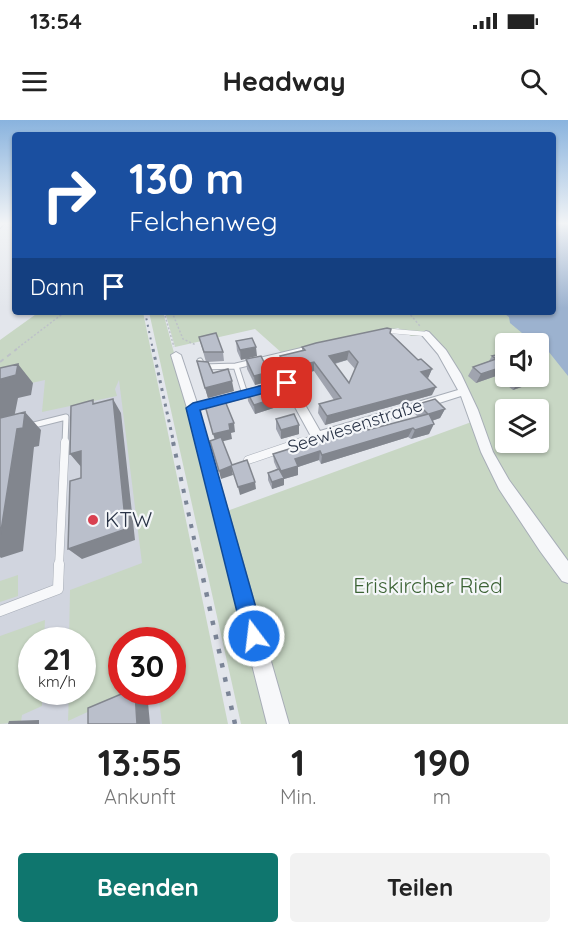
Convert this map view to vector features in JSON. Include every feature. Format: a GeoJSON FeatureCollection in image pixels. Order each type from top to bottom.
{"type":"FeatureCollection","features":[{"type":"Feature","properties":{"kind":"street"},"geometry":{"type":"LineString","coordinates":[[426,334],[437,344],[464,392],[477,420],[486,450],[513,499],[568,575]]}},
{"type":"Feature","properties":{"kind":"street"},"geometry":{"type":"LineString","coordinates":[[176,355],[193,408],[278,724]]}},
{"type":"Feature","properties":{"kind":"street"},"geometry":{"type":"LineString","coordinates":[[193,408],[287,383],[317,437]]}},
{"type":"Feature","properties":{"kind":"street","name":"Seewiesenstraße"},"geometry":{"type":"LineString","coordinates":[[317,437],[464,392]]}},
{"type":"Feature","properties":{"kind":"lane"},"geometry":{"type":"LineString","coordinates":[[380,333],[391,331],[426,334]]}},
{"type":"Feature","properties":{"kind":"lane"},"geometry":{"type":"LineString","coordinates":[[200,361],[203,367],[236,366],[312,348]]}},
{"type":"Feature","properties":{"kind":"lane"},"geometry":{"type":"LineString","coordinates":[[236,366],[245,394]]}},
{"type":"Feature","properties":{"kind":"lane"},"geometry":{"type":"LineString","coordinates":[[0,611],[58,589],[66,417],[21,428]]}},
{"type":"Feature","properties":{"kind":"lane","name":"Seewiesenstraße"},"geometry":{"type":"LineString","coordinates":[[248,460],[317,437]]}},
{"type":"Feature","properties":{"kind":"path"},"geometry":{"type":"LineString","coordinates":[[0,362],[61,315]]}},
{"type":"Feature","properties":{"kind":"path"},"geometry":{"type":"LineString","coordinates":[[165,315],[176,355]]}},
{"type":"Feature","properties":{"kind":"path"},"geometry":{"type":"LineString","coordinates":[[173,315],[183,339],[196,345]]}},
{"type":"Feature","properties":{"kind":"path"},"geometry":{"type":"LineString","coordinates":[[410,315],[426,334]]}},
{"type":"Feature","properties":{"kind":"shaded area"},"geometry":{"type":"Polygon","coordinates":[[[50,370],[133,380],[172,627],[108,627],[108,705],[184,705],[187,724],[0,724],[0,384],[50,370]]]}},
{"type":"Feature","properties":{"kind":"green space","name":"Eriskircher Ried"},"geometry":{"type":"Polygon","coordinates":[[[556,251],[568,251],[568,724],[281,724],[227,511],[477,420],[464,389],[433,336],[411,336],[398,328],[283,354],[255,329],[175,347],[166,315],[556,315],[556,251]]]}},
{"type":"Feature","properties":{"kind":"green space"},"geometry":{"type":"Polygon","coordinates":[[[35,315],[144,315],[228,724],[162,724],[160,705],[186,705],[186,627],[108,627],[108,703],[68,721],[69,705],[96,705],[96,627],[69,627],[70,590],[142,563],[119,380],[115,389],[117,396],[42,412],[45,380],[0,390],[0,340],[35,315]]]}},
{"type":"Feature","properties":{"kind":"green space"},"geometry":{"type":"Polygon","coordinates":[[[150,315],[164,315],[274,724],[241,724],[150,315]]]}},
{"type":"Feature","properties":{"kind":"green space"},"geometry":{"type":"Polygon","coordinates":[[[18,575],[18,596],[0,602],[0,581],[18,575]]]}},
{"type":"Feature","properties":{"kind":"green space"},"geometry":{"type":"Polygon","coordinates":[[[45,620],[45,627],[25,627],[45,620]]]}},
{"type":"Feature","properties":{"kind":"green space"},"geometry":{"type":"Polygon","coordinates":[[[18,630],[18,705],[42,705],[22,715],[21,722],[0,724],[0,636],[18,630]]]}},
{"type":"Feature","properties":{"kind":"water"},"geometry":{"type":"Polygon","coordinates":[[[556,251],[568,251],[568,376],[549,352],[549,333],[522,333],[510,323],[506,315],[556,315],[556,251]]]}},
{"type":"Feature","properties":{"kind":"building"},"geometry":{"type":"Polygon","coordinates":[[[391,329],[390,333],[418,360],[421,359],[432,369],[421,372],[436,387],[327,416],[319,404],[341,398],[314,362],[287,368],[280,356],[305,350],[302,347],[391,329]],[[349,351],[329,356],[349,383],[358,362],[349,351]]]}},
{"type":"Feature","properties":{"kind":"building"},"geometry":{"type":"Polygon","coordinates":[[[216,333],[223,352],[204,352],[199,337],[216,333]]]}},
{"type":"Feature","properties":{"kind":"building"},"geometry":{"type":"Polygon","coordinates":[[[252,338],[256,347],[240,350],[236,341],[252,338]]]}},
{"type":"Feature","properties":{"kind":"building"},"geometry":{"type":"Polygon","coordinates":[[[261,356],[269,372],[254,376],[246,359],[261,356]]]}},
{"type":"Feature","properties":{"kind":"building"},"geometry":{"type":"Polygon","coordinates":[[[495,359],[495,369],[481,374],[473,367],[495,359]]]}},
{"type":"Feature","properties":{"kind":"building"},"geometry":{"type":"Polygon","coordinates":[[[197,361],[208,362],[213,373],[228,369],[232,381],[205,388],[197,361]]]}},
{"type":"Feature","properties":{"kind":"building"},"geometry":{"type":"Polygon","coordinates":[[[18,364],[16,375],[1,379],[0,384],[0,368],[18,364]]]}},
{"type":"Feature","properties":{"kind":"building"},"geometry":{"type":"Polygon","coordinates":[[[281,381],[290,393],[254,405],[247,392],[259,386],[281,381]]]}},
{"type":"Feature","properties":{"kind":"building"},"geometry":{"type":"Polygon","coordinates":[[[223,396],[234,423],[229,424],[230,430],[213,434],[204,402],[223,396]]]}},
{"type":"Feature","properties":{"kind":"building"},"geometry":{"type":"Polygon","coordinates":[[[113,399],[126,529],[68,549],[70,481],[81,478],[81,451],[70,454],[71,406],[93,400],[93,404],[113,399]]]}},
{"type":"Feature","properties":{"kind":"building"},"geometry":{"type":"Polygon","coordinates":[[[435,399],[445,409],[429,414],[434,424],[322,455],[320,451],[295,459],[298,466],[281,471],[273,454],[305,444],[303,441],[364,424],[368,430],[428,414],[418,404],[435,399]]]}},
{"type":"Feature","properties":{"kind":"building"},"geometry":{"type":"Polygon","coordinates":[[[25,412],[23,428],[17,429],[0,537],[0,418],[25,412]]]}},
{"type":"Feature","properties":{"kind":"building"},"geometry":{"type":"Polygon","coordinates":[[[294,414],[299,425],[281,430],[276,419],[294,414]]]}},
{"type":"Feature","properties":{"kind":"building"},"geometry":{"type":"Polygon","coordinates":[[[221,437],[232,465],[247,460],[255,482],[238,487],[231,466],[219,471],[210,441],[221,437]]]}},
{"type":"Feature","properties":{"kind":"building"},"geometry":{"type":"Polygon","coordinates":[[[279,469],[284,478],[272,482],[268,473],[279,469]]]}},
{"type":"Feature","properties":{"kind":"building"},"geometry":{"type":"Polygon","coordinates":[[[108,700],[108,705],[136,705],[137,724],[88,724],[88,708],[108,700]]]}},
{"type":"Feature","properties":{"kind":"railway"},"geometry":{"type":"LineString","coordinates":[[146,315],[153,350]]}},
{"type":"Feature","properties":{"kind":"railway"},"geometry":{"type":"LineString","coordinates":[[153,349],[174,444]]}},
{"type":"Feature","properties":{"kind":"railway"},"geometry":{"type":"LineString","coordinates":[[173,442],[200,566]]}},
{"type":"Feature","properties":{"kind":"railway"},"geometry":{"type":"LineString","coordinates":[[200,564],[235,724]]}},
{"type":"Feature","properties":{"kind":"place","name":"KTW"},"geometry":{"type":"Point","coordinates":[93,520]}},
{"type":"Feature","properties":{"kind":"route"},"geometry":{"type":"LineString","coordinates":[[254,636],[193,408],[287,383]]}}]}
